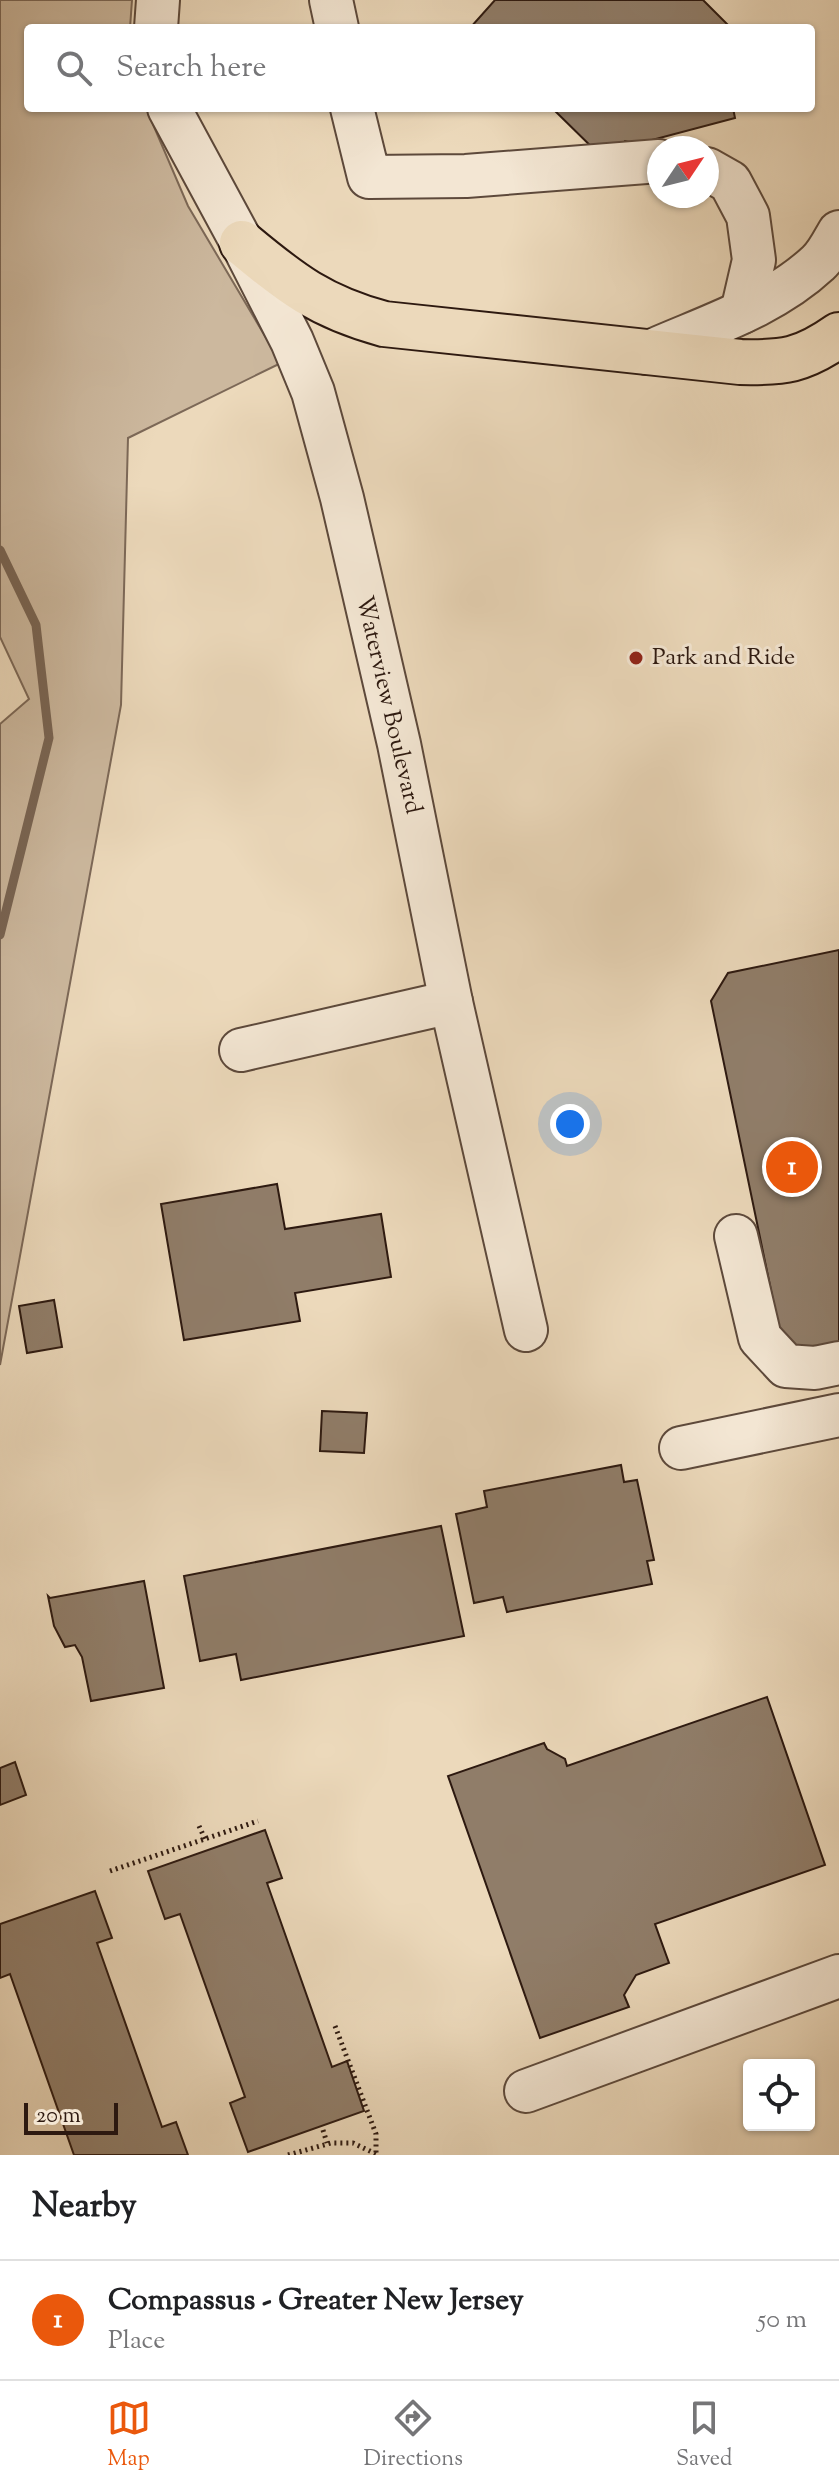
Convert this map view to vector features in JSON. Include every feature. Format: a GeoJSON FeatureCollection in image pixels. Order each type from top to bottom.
{"type":"FeatureCollection","features":[{"type":"Feature","properties":{"kind":"highway"},"geometry":{"type":"LineString","coordinates":[[242,243],[290,283],[346,314],[384,324],[647,353],[780,363],[821,348],[839,335]]}},
{"type":"Feature","properties":{"kind":"street"},"geometry":{"type":"LineString","coordinates":[[156,24],[158,0]]}},
{"type":"Feature","properties":{"kind":"street"},"geometry":{"type":"LineString","coordinates":[[331,0],[336,24]]}},
{"type":"Feature","properties":{"kind":"street","name":"Waterview Boulevard"},"geometry":{"type":"LineString","coordinates":[[171,112],[292,341],[313,392],[342,498],[399,744],[451,1002],[526,1330]]}},
{"type":"Feature","properties":{"kind":"street"},"geometry":{"type":"LineString","coordinates":[[353,112],[369,177],[466,176],[647,162]]}},
{"type":"Feature","properties":{"kind":"street"},"geometry":{"type":"LineString","coordinates":[[719,176],[730,182],[748,216],[754,260],[742,312]]}},
{"type":"Feature","properties":{"kind":"street"},"geometry":{"type":"LineString","coordinates":[[647,353],[742,312],[787,288],[820,261],[839,232]]}},
{"type":"Feature","properties":{"kind":"street"},"geometry":{"type":"LineString","coordinates":[[241,1050],[451,1002]]}},
{"type":"Feature","properties":{"kind":"street"},"geometry":{"type":"LineString","coordinates":[[736,1236],[760,1338],[786,1366],[815,1368],[839,1363]]}},
{"type":"Feature","properties":{"kind":"street"},"geometry":{"type":"LineString","coordinates":[[681,1448],[839,1415]]}},
{"type":"Feature","properties":{"kind":"street"},"geometry":{"type":"LineString","coordinates":[[526,2091],[839,1976]]}},
{"type":"Feature","properties":{"kind":"path"},"geometry":{"type":"LineString","coordinates":[[110,1871],[258,1821]]}},
{"type":"Feature","properties":{"kind":"path"},"geometry":{"type":"LineString","coordinates":[[199,1826],[205,1839]]}},
{"type":"Feature","properties":{"kind":"path"},"geometry":{"type":"LineString","coordinates":[[288,2155],[327,2143],[353,2143],[376,2155],[376,2134],[335,2026]]}},
{"type":"Feature","properties":{"kind":"path"},"geometry":{"type":"LineString","coordinates":[[323,2130],[327,2143]]}},
{"type":"Feature","properties":{"kind":"shaded area"},"geometry":{"type":"Polygon","coordinates":[[[0,0],[132,0],[130,24],[24,24],[24,112],[148,112],[188,206],[281,363],[128,438],[121,705],[0,1365],[0,724],[29,699],[0,637],[0,0]]]}},
{"type":"Feature","properties":{"kind":"building"},"geometry":{"type":"Polygon","coordinates":[[[495,0],[703,0],[727,24],[474,24],[495,0]]]}},
{"type":"Feature","properties":{"kind":"building"},"geometry":{"type":"Polygon","coordinates":[[[556,112],[734,112],[735,118],[667,136],[647,136],[647,141],[637,144],[625,141],[606,161],[556,112]]]}},
{"type":"Feature","properties":{"kind":"building"},"geometry":{"type":"Polygon","coordinates":[[[839,950],[839,1347],[805,1354],[780,1334],[711,1001],[728,973],[839,950]]]}},
{"type":"Feature","properties":{"kind":"building"},"geometry":{"type":"Polygon","coordinates":[[[277,1184],[285,1229],[381,1214],[391,1277],[295,1293],[300,1321],[184,1340],[161,1204],[277,1184]]]}},
{"type":"Feature","properties":{"kind":"building"},"geometry":{"type":"Polygon","coordinates":[[[54,1300],[62,1347],[27,1353],[19,1306],[54,1300]]]}},
{"type":"Feature","properties":{"kind":"building"},"geometry":{"type":"Polygon","coordinates":[[[322,1411],[367,1413],[364,1453],[320,1451],[322,1411]]]}},
{"type":"Feature","properties":{"kind":"building"},"geometry":{"type":"Polygon","coordinates":[[[621,1465],[624,1482],[637,1480],[654,1560],[647,1561],[652,1584],[507,1612],[503,1597],[474,1603],[456,1514],[487,1507],[484,1491],[621,1465]]]}},
{"type":"Feature","properties":{"kind":"building"},"geometry":{"type":"Polygon","coordinates":[[[441,1526],[464,1636],[241,1680],[236,1654],[200,1661],[184,1576],[441,1526]]]}},
{"type":"Feature","properties":{"kind":"building"},"geometry":{"type":"Polygon","coordinates":[[[144,1581],[164,1688],[91,1701],[82,1657],[75,1645],[65,1647],[54,1626],[48,1596],[144,1581]]]}},
{"type":"Feature","properties":{"kind":"building"},"geometry":{"type":"Polygon","coordinates":[[[767,1697],[825,1865],[655,1924],[669,1963],[636,1975],[624,1995],[629,2007],[540,2038],[448,1776],[544,1743],[547,1749],[565,1759],[567,1766],[767,1697]]]}},
{"type":"Feature","properties":{"kind":"building"},"geometry":{"type":"Polygon","coordinates":[[[15,1762],[26,1795],[0,1805],[0,1768],[15,1762]]]}},
{"type":"Feature","properties":{"kind":"building"},"geometry":{"type":"Polygon","coordinates":[[[265,1830],[282,1878],[267,1883],[332,2067],[347,2061],[364,2111],[248,2152],[230,2103],[245,2097],[180,1914],[165,1919],[148,1871],[265,1830]]]}},
{"type":"Feature","properties":{"kind":"building"},"geometry":{"type":"Polygon","coordinates":[[[95,1891],[112,1938],[97,1943],[162,2127],[176,2122],[188,2155],[74,2155],[10,1974],[0,1978],[0,1924],[95,1891]]]}},
{"type":"Feature","properties":{"kind":"waterway"},"geometry":{"type":"LineString","coordinates":[[0,550],[36,625],[49,738],[0,935]]}},
{"type":"Feature","properties":{"kind":"place","name":"Park and Ride"},"geometry":{"type":"Point","coordinates":[636,658]}},
{"type":"Feature","properties":{"kind":"place","name":"Compassus - Greater New Jersey"},"geometry":{"type":"Point","coordinates":[792,1167]}}]}
